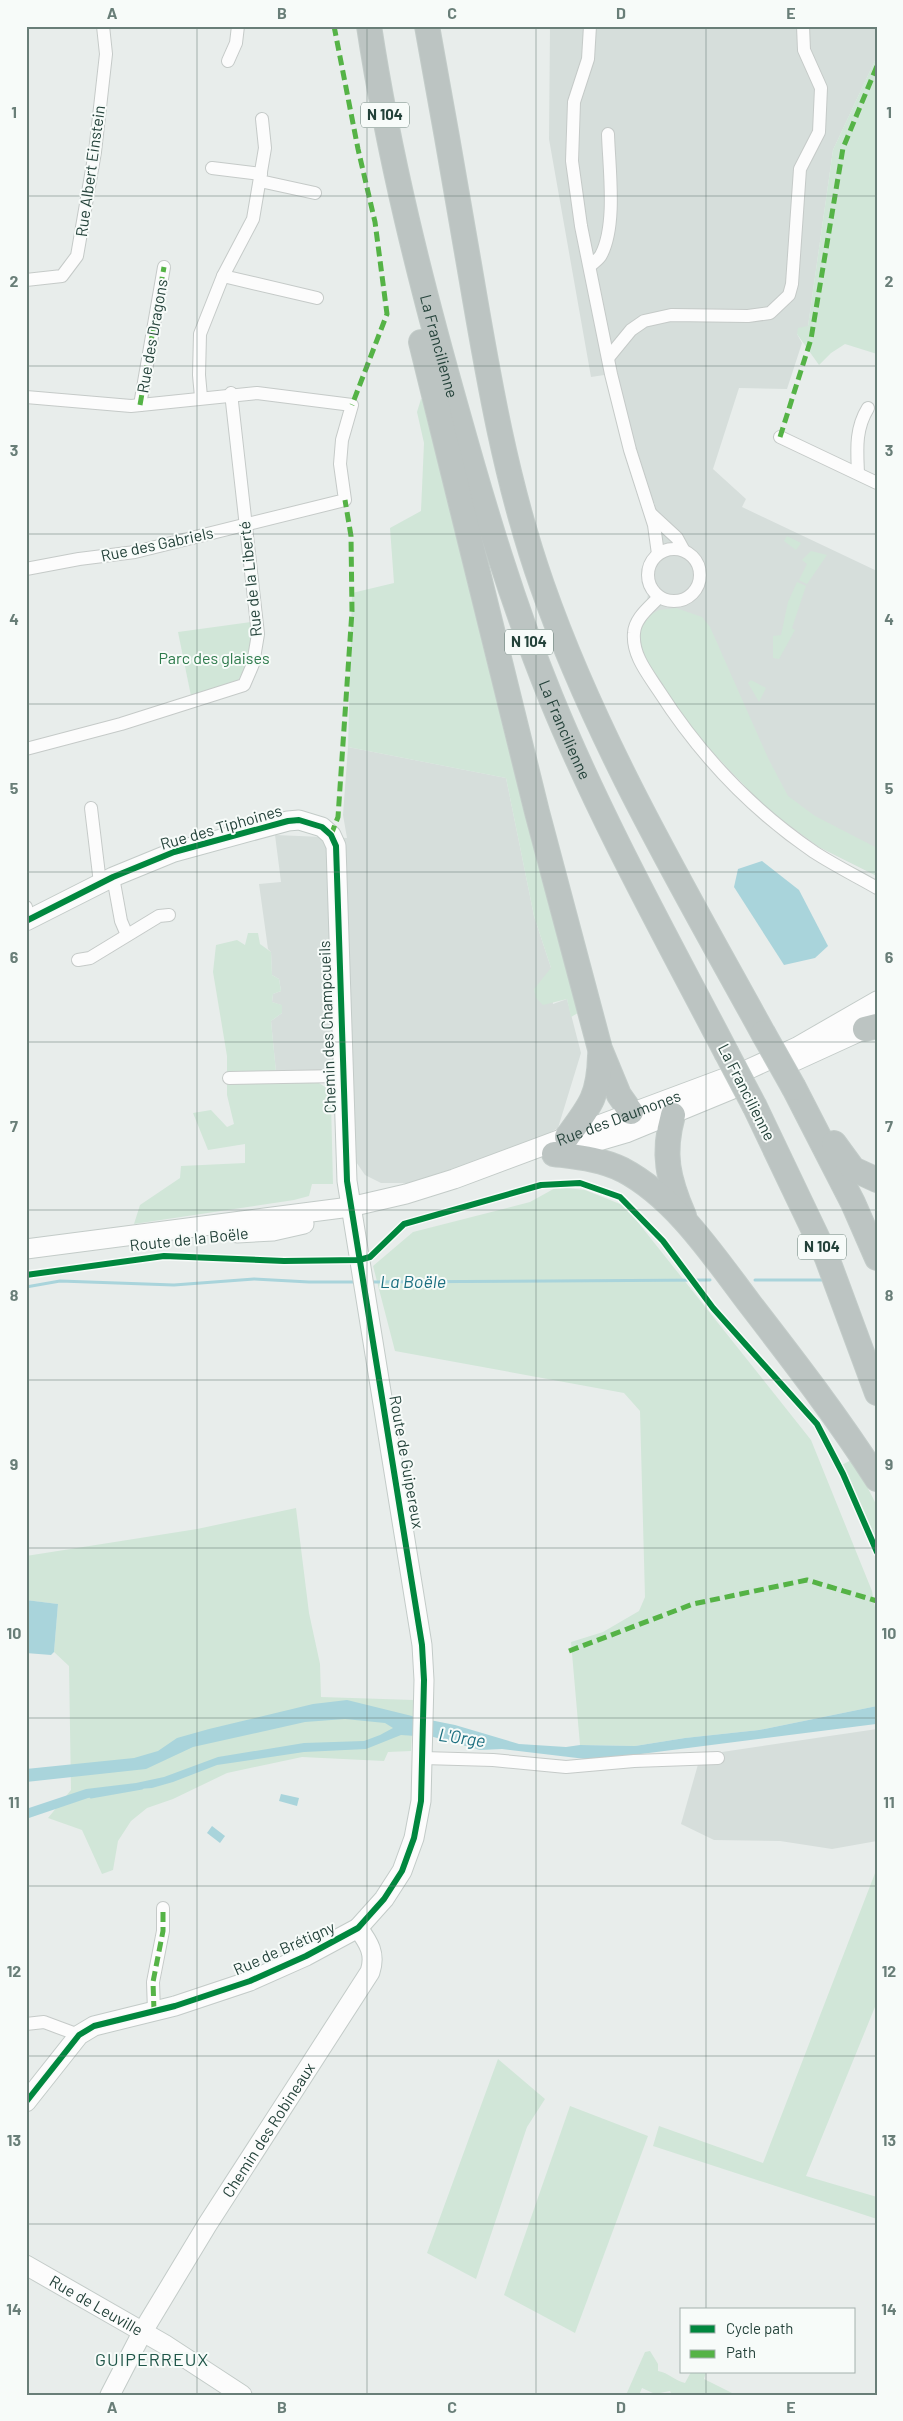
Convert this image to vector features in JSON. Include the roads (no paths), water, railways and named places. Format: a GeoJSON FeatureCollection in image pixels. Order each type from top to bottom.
{"type":"FeatureCollection","features":[{"type":"Feature","properties":{"kind":"highway","name":"La Francilienne"},"geometry":{"type":"LineString","coordinates":[[369,26],[402,204],[472,465],[531,646],[574,752],[603,813],[754,1107],[827,1258],[877,1392]]}},
{"type":"Feature","properties":{"kind":"highway","name":"La Francilienne"},"geometry":{"type":"LineString","coordinates":[[427,26],[486,363],[508,467],[541,582],[573,668],[610,750],[799,1098],[853,1203],[877,1258]]}},
{"type":"Feature","properties":{"kind":"highway"},"geometry":{"type":"LineString","coordinates":[[402,204],[397,223],[420,336],[537,812],[600,1049],[619,1095],[631,1112]]}},
{"type":"Feature","properties":{"kind":"highway"},"geometry":{"type":"LineString","coordinates":[[600,1049],[596,1094],[584,1116],[560,1145],[623,1170],[650,1189],[688,1224],[816,1390],[849,1435],[877,1479]]}},
{"type":"Feature","properties":{"kind":"highway"},"geometry":{"type":"LineString","coordinates":[[799,1098],[818,1118],[842,1155],[853,1168],[877,1180]]}},
{"type":"Feature","properties":{"kind":"highway"},"geometry":{"type":"LineString","coordinates":[[669,1111],[668,1171],[671,1185],[688,1224]]}},
{"type":"Feature","properties":{"kind":"street","name":"Rue Albert Einstein"},"geometry":{"type":"LineString","coordinates":[[26,280],[62,276],[76,256],[95,152],[106,54],[103,26]]}},
{"type":"Feature","properties":{"kind":"street"},"geometry":{"type":"LineString","coordinates":[[228,61],[236,43],[238,26]]}},
{"type":"Feature","properties":{"kind":"street"},"geometry":{"type":"LineString","coordinates":[[590,26],[588,59],[574,102],[572,161],[581,226],[620,415],[642,492],[651,514],[658,554]]}},
{"type":"Feature","properties":{"kind":"street"},"geometry":{"type":"LineString","coordinates":[[608,358],[631,330],[644,321],[671,316],[748,316],[770,313],[789,295],[792,284],[800,169],[819,132],[821,88],[804,50],[803,26]]}},
{"type":"Feature","properties":{"kind":"street"},"geometry":{"type":"LineString","coordinates":[[201,397],[199,375],[200,334],[223,276],[253,219],[265,148],[262,119]]}},
{"type":"Feature","properties":{"kind":"street"},"geometry":{"type":"LineString","coordinates":[[590,266],[601,257],[607,239],[609,212],[608,134]]}},
{"type":"Feature","properties":{"kind":"street"},"geometry":{"type":"LineString","coordinates":[[212,168],[261,178],[315,193]]}},
{"type":"Feature","properties":{"kind":"street","name":"Rue des Dragons"},"geometry":{"type":"LineString","coordinates":[[140,405],[164,267]]}},
{"type":"Feature","properties":{"kind":"street"},"geometry":{"type":"LineString","coordinates":[[223,276],[317,298]]}},
{"type":"Feature","properties":{"kind":"street","name":"Rue des Dragons"},"geometry":{"type":"LineString","coordinates":[[26,397],[102,405],[140,405],[257,392],[352,405],[342,440],[340,464],[345,500]]}},
{"type":"Feature","properties":{"kind":"street","name":"Rue de la Liberté"},"geometry":{"type":"LineString","coordinates":[[26,749],[121,724],[244,685],[253,664],[258,634],[231,394]]}},
{"type":"Feature","properties":{"kind":"street"},"geometry":{"type":"LineString","coordinates":[[858,473],[858,432],[860,421],[868,408]]}},
{"type":"Feature","properties":{"kind":"street"},"geometry":{"type":"LineString","coordinates":[[780,437],[877,483]]}},
{"type":"Feature","properties":{"kind":"street","name":"Rue des Gabriels"},"geometry":{"type":"LineString","coordinates":[[26,569],[79,559],[135,552],[345,500]]}},
{"type":"Feature","properties":{"kind":"street"},"geometry":{"type":"LineString","coordinates":[[651,514],[677,538],[683,550]]}},
{"type":"Feature","properties":{"kind":"street"},"geometry":{"type":"LineString","coordinates":[[674,548],[683,550],[692,555],[698,562],[701,571],[697,589],[691,596],[680,601],[670,601],[659,597],[652,589],[648,577],[649,568],[658,554],[674,548]]}},
{"type":"Feature","properties":{"kind":"street"},"geometry":{"type":"LineString","coordinates":[[659,597],[638,619],[634,644],[643,665],[681,725],[719,771],[764,815],[815,853],[877,888]]}},
{"type":"Feature","properties":{"kind":"street"},"geometry":{"type":"LineString","coordinates":[[91,808],[107,880],[127,935]]}},
{"type":"Feature","properties":{"kind":"street","name":"Rue des Tiphoines"},"geometry":{"type":"LineString","coordinates":[[27,916],[107,880],[181,850],[288,821],[299,820],[322,827],[331,835],[336,846]]}},
{"type":"Feature","properties":{"kind":"street","name":"Chemin des Champcueils"},"geometry":{"type":"LineString","coordinates":[[336,846],[342,1076],[351,1212]]}},
{"type":"Feature","properties":{"kind":"street"},"geometry":{"type":"LineString","coordinates":[[78,960],[90,958],[159,916],[169,915]]}},
{"type":"Feature","properties":{"kind":"street","name":"Rue des Daumones"},"geometry":{"type":"LineString","coordinates":[[560,1145],[631,1112],[669,1111],[749,1069],[797,1047],[877,1000]]}},
{"type":"Feature","properties":{"kind":"street","name":"Rue des Daumones"},"geometry":{"type":"LineString","coordinates":[[351,1212],[669,1111],[873,1025]]}},
{"type":"Feature","properties":{"kind":"street"},"geometry":{"type":"LineString","coordinates":[[229,1078],[342,1076]]}},
{"type":"Feature","properties":{"kind":"street"},"geometry":{"type":"LineString","coordinates":[[631,1112],[669,1111]]}},
{"type":"Feature","properties":{"kind":"street","name":"Route de la Boële"},"geometry":{"type":"LineString","coordinates":[[26,1249],[351,1212]]}},
{"type":"Feature","properties":{"kind":"street","name":"Route de la Boële"},"geometry":{"type":"LineString","coordinates":[[26,1257],[226,1232],[273,1231],[351,1212]]}},
{"type":"Feature","properties":{"kind":"street","name":"Route de Guipereux"},"geometry":{"type":"LineString","coordinates":[[351,1212],[421,1638],[423,1713]]}},
{"type":"Feature","properties":{"kind":"street","name":"Rue de Brétigny"},"geometry":{"type":"LineString","coordinates":[[26,2102],[80,2035],[94,2026],[154,2011],[250,1981],[306,1956],[358,1928],[384,1900],[402,1871],[414,1838],[421,1801],[423,1713]]}},
{"type":"Feature","properties":{"kind":"street"},"geometry":{"type":"LineString","coordinates":[[423,1749],[493,1760],[566,1767],[634,1761],[718,1758]]}},
{"type":"Feature","properties":{"kind":"street"},"geometry":{"type":"LineString","coordinates":[[154,2011],[154,1982],[163,1931],[163,1908]]}},
{"type":"Feature","properties":{"kind":"street","name":"Chemin des Robineaux"},"geometry":{"type":"LineString","coordinates":[[110,2395],[143,2331],[207,2225],[370,1972],[373,1962],[372,1950],[358,1928]]}},
{"type":"Feature","properties":{"kind":"street"},"geometry":{"type":"LineString","coordinates":[[26,2024],[44,2022],[80,2035]]}},
{"type":"Feature","properties":{"kind":"street","name":"Rue de Leuville"},"geometry":{"type":"LineString","coordinates":[[26,2265],[143,2331],[242,2395]]}},
{"type":"Feature","properties":{"kind":"water"},"geometry":{"type":"Polygon","coordinates":[[[762,861],[799,890],[828,946],[815,958],[784,965],[734,887],[738,869],[762,861]]]}},
{"type":"Feature","properties":{"kind":"water"},"geometry":{"type":"Polygon","coordinates":[[[26,1600],[58,1604],[54,1652],[51,1655],[26,1653],[26,1600]]]}},
{"type":"Feature","properties":{"kind":"water"},"geometry":{"type":"Polygon","coordinates":[[[347,1700],[416,1717],[416,1736],[401,1735],[366,1749],[304,1752],[217,1765],[152,1788],[125,1790],[88,1798],[26,1819],[26,1809],[86,1789],[136,1783],[164,1777],[218,1757],[304,1743],[364,1741],[393,1728],[385,1723],[345,1719],[305,1722],[193,1747],[146,1769],[26,1782],[26,1769],[134,1758],[158,1751],[177,1738],[209,1729],[313,1704],[347,1700]]]}},
{"type":"Feature","properties":{"kind":"water","name":"L'Orge"},"geometry":{"type":"Polygon","coordinates":[[[877,1706],[876,1724],[594,1760],[502,1749],[480,1750],[430,1736],[430,1720],[455,1725],[519,1744],[566,1747],[580,1745],[635,1746],[685,1738],[759,1730],[877,1706]]]}},
{"type":"Feature","properties":{"kind":"water"},"geometry":{"type":"Polygon","coordinates":[[[281,1794],[299,1798],[297,1806],[279,1801],[281,1794]]]}},
{"type":"Feature","properties":{"kind":"water"},"geometry":{"type":"Polygon","coordinates":[[[212,1826],[225,1836],[220,1843],[207,1833],[212,1826]]]}},
{"type":"Feature","properties":{"kind":"waterway","name":"La Boële"},"geometry":{"type":"LineString","coordinates":[[26,1287],[60,1281],[174,1285],[254,1279],[357,1282]]}},
{"type":"Feature","properties":{"kind":"waterway","name":"La Boële"},"geometry":{"type":"LineString","coordinates":[[370,1282],[710,1280]]}},
{"type":"Feature","properties":{"kind":"waterway","name":"La Boële"},"geometry":{"type":"LineString","coordinates":[[755,1280],[822,1280]]}},
{"type":"Feature","properties":{"kind":"waterway"},"geometry":{"type":"LineString","coordinates":[[91,1797],[142,1788]]}},
{"type":"Feature","properties":{"kind":"district","name":"GUIPERREUX"},"geometry":{"type":"Point","coordinates":[152,2360]}},
{"type":"Feature","properties":{"kind":"park label","name":"Parc des glaises"},"geometry":{"type":"Point","coordinates":[214,658]}}]}
